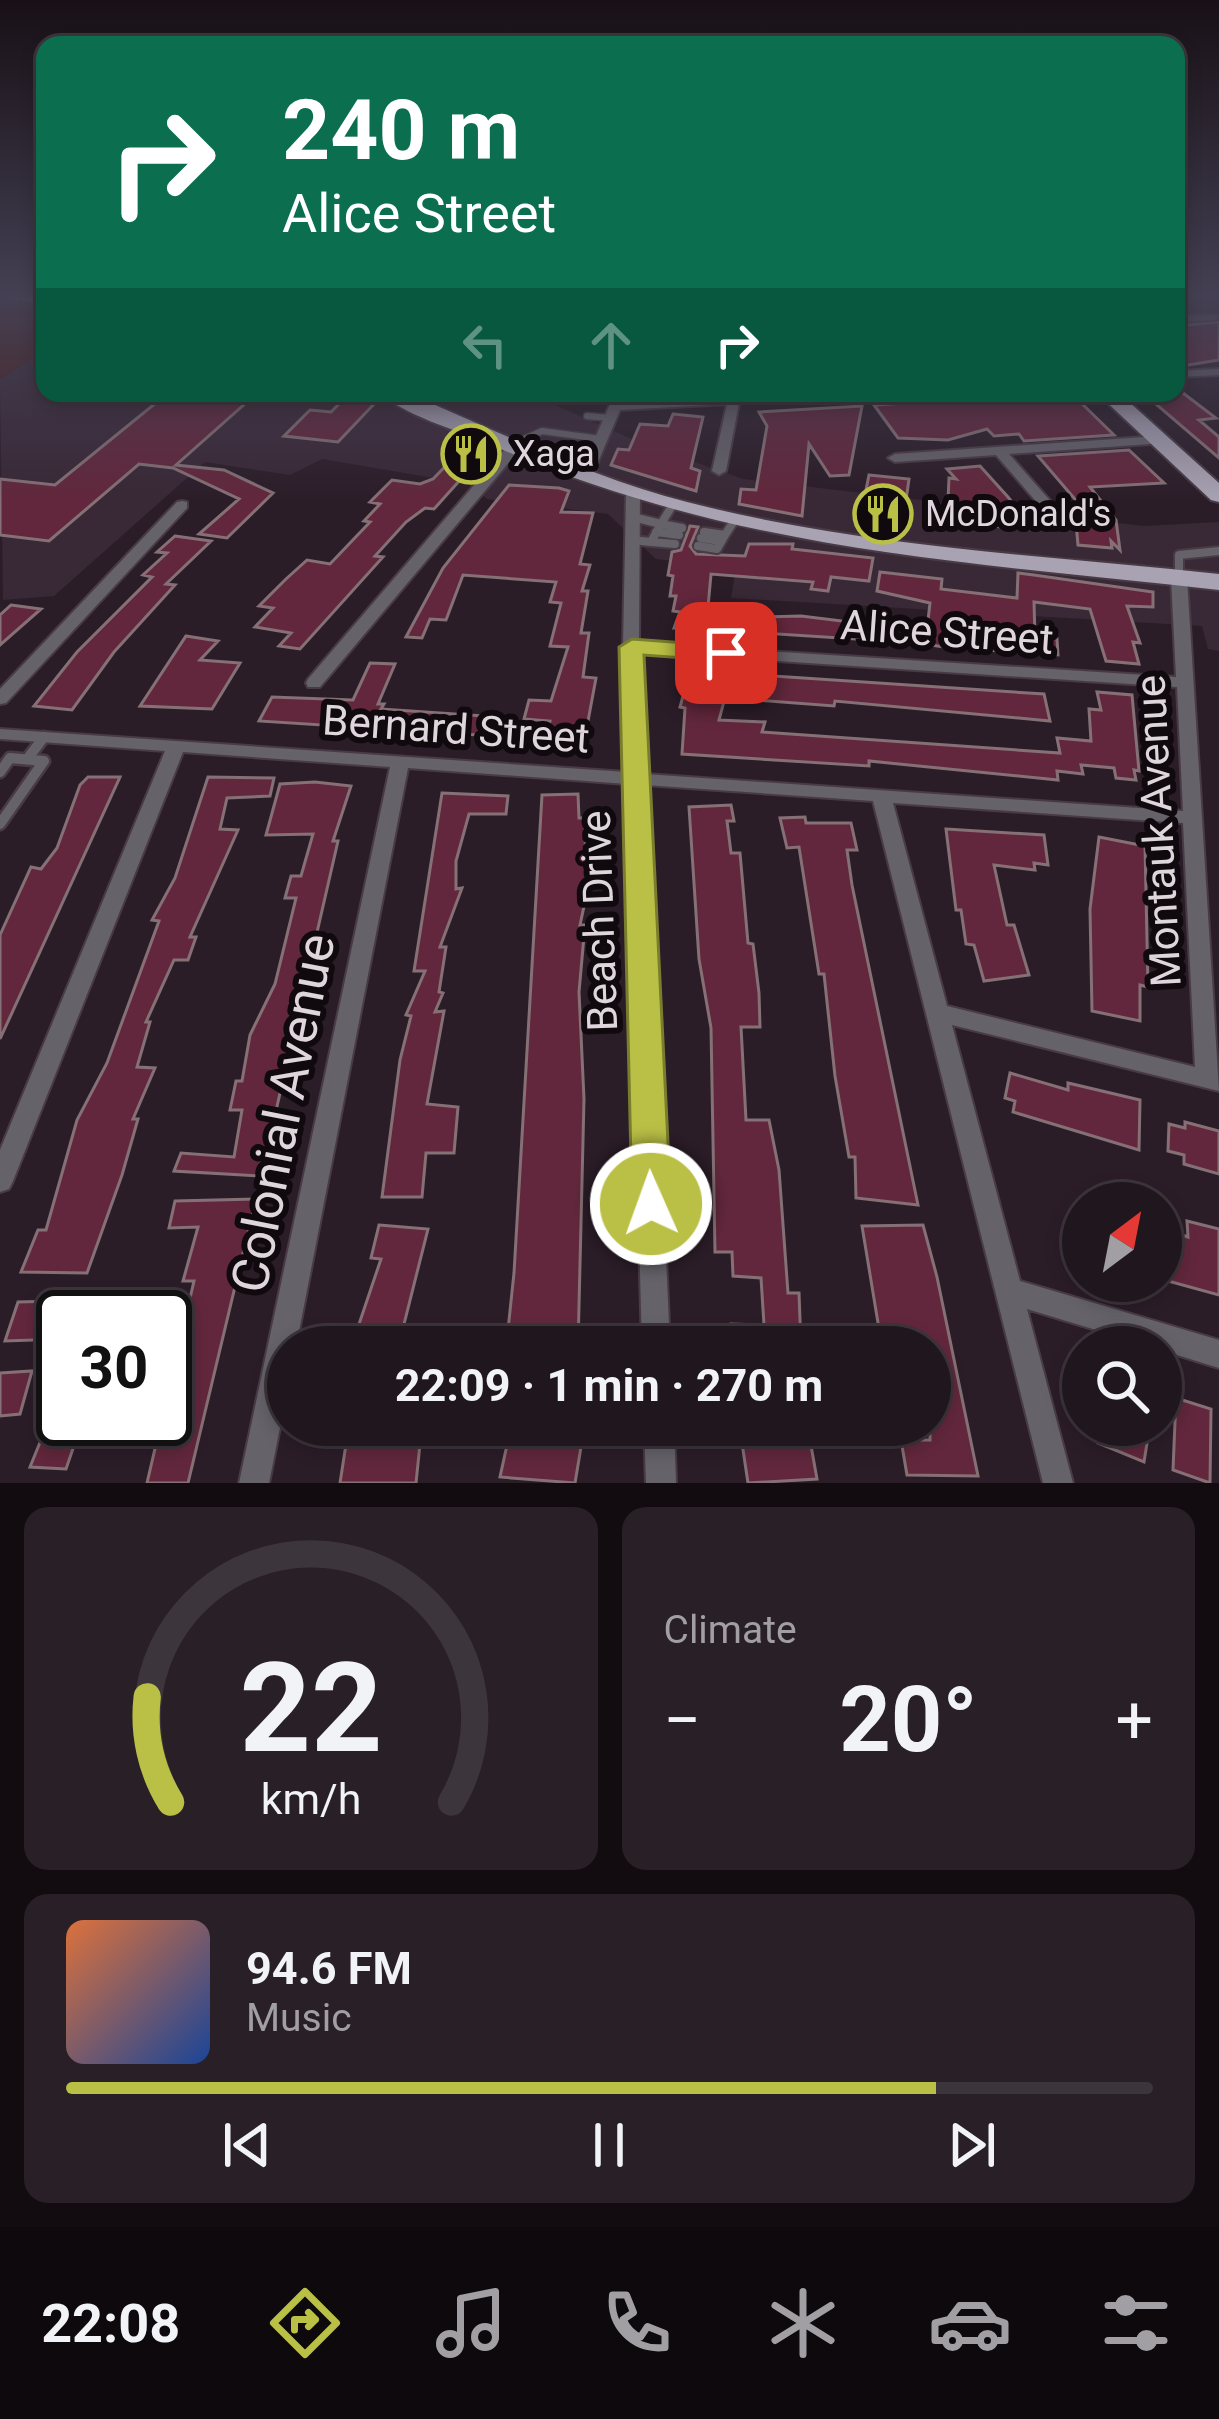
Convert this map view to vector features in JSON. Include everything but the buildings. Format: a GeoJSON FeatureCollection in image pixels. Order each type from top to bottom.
{"type":"FeatureCollection","features":[{"type":"Feature","properties":{"kind":"main road"},"geometry":{"type":"LineString","coordinates":[[412,402],[586,474],[657,526],[852,541],[1219,583]]}},
{"type":"Feature","properties":{"kind":"main road"},"geometry":{"type":"LineString","coordinates":[[1117,402],[1219,495]]}},
{"type":"Feature","properties":{"kind":"street"},"geometry":{"type":"LineString","coordinates":[[1185,374],[1219,372]]}},
{"type":"Feature","properties":{"kind":"street"},"geometry":{"type":"LineString","coordinates":[[586,474],[615,406],[694,402]]}},
{"type":"Feature","properties":{"kind":"street"},"geometry":{"type":"LineString","coordinates":[[719,471],[734,402]]}},
{"type":"Feature","properties":{"kind":"street"},"geometry":{"type":"LineString","coordinates":[[895,458],[1159,440]]}},
{"type":"Feature","properties":{"kind":"street"},"geometry":{"type":"LineString","coordinates":[[314,683],[515,444]]}},
{"type":"Feature","properties":{"kind":"street"},"geometry":{"type":"LineString","coordinates":[[999,451],[1057,517]]}},
{"type":"Feature","properties":{"kind":"street"},"geometry":{"type":"LineString","coordinates":[[0,699],[182,505]]}},
{"type":"Feature","properties":{"kind":"street","name":"Beach Drive"},"geometry":{"type":"LineString","coordinates":[[655,1326],[632,647],[657,526]]}},
{"type":"Feature","properties":{"kind":"street","name":"Montauk Avenue"},"geometry":{"type":"LineString","coordinates":[[1179,578],[1214,1082]]}},
{"type":"Feature","properties":{"kind":"street","name":"Alice Street"},"geometry":{"type":"LineString","coordinates":[[632,647],[1186,683]]}},
{"type":"Feature","properties":{"kind":"street","name":"Bernard Street"},"geometry":{"type":"LineString","coordinates":[[0,734],[1193,818]]}},
{"type":"Feature","properties":{"kind":"street"},"geometry":{"type":"LineString","coordinates":[[0,1181],[177,745]]}},
{"type":"Feature","properties":{"kind":"street","name":"Colonial Avenue"},"geometry":{"type":"LineString","coordinates":[[254,1483],[400,761]]}},
{"type":"Feature","properties":{"kind":"street"},"geometry":{"type":"LineString","coordinates":[[881,794],[1058,1483]]}},
{"type":"Feature","properties":{"kind":"street"},"geometry":{"type":"LineString","coordinates":[[936,1012],[1214,1082]]}},
{"type":"Feature","properties":{"kind":"street"},"geometry":{"type":"LineString","coordinates":[[1007,1290],[1219,1354]]}},
{"type":"Feature","properties":{"kind":"street"},"geometry":{"type":"LineString","coordinates":[[660,1446],[661,1483]]}},
{"type":"Feature","properties":{"kind":"lane"},"geometry":{"type":"LineString","coordinates":[[587,416],[615,406]]}},
{"type":"Feature","properties":{"kind":"lane"},"geometry":{"type":"LineString","coordinates":[[515,444],[542,431],[601,439]]}},
{"type":"Feature","properties":{"kind":"lane"},"geometry":{"type":"LineString","coordinates":[[727,532],[717,549],[701,539],[727,532]]}},
{"type":"Feature","properties":{"kind":"lane"},"geometry":{"type":"LineString","coordinates":[[1179,578],[1179,555],[1219,551]]}},
{"type":"Feature","properties":{"kind":"lane"},"geometry":{"type":"LineString","coordinates":[[28,758],[44,737]]}},
{"type":"Feature","properties":{"kind":"lane"},"geometry":{"type":"LineString","coordinates":[[0,772],[10,758],[44,761],[0,824]]}},
{"type":"Feature","properties":{"kind":"shaded area"},"geometry":{"type":"Polygon","coordinates":[[[0,363],[25,363],[0,379],[0,363]]]}},
{"type":"Feature","properties":{"kind":"shaded area"},"geometry":{"type":"Polygon","coordinates":[[[25,363],[36,363],[36,402],[549,402],[636,441],[743,479],[1144,526],[1219,522],[1219,651],[1208,649],[1202,626],[731,598],[736,568],[656,559],[608,514],[487,499],[469,484],[322,459],[290,475],[205,462],[54,596],[3,600],[0,379],[25,363]]]}},
{"type":"Feature","properties":{"kind":"place","name":"Xaga"},"geometry":{"type":"Point","coordinates":[471,454]}},
{"type":"Feature","properties":{"kind":"place","name":"McDonald's"},"geometry":{"type":"Point","coordinates":[883,514]}},
{"type":"Feature","properties":{"kind":"route"},"geometry":{"type":"LineString","coordinates":[[651,1204],[632,647],[726,653]]}}]}
